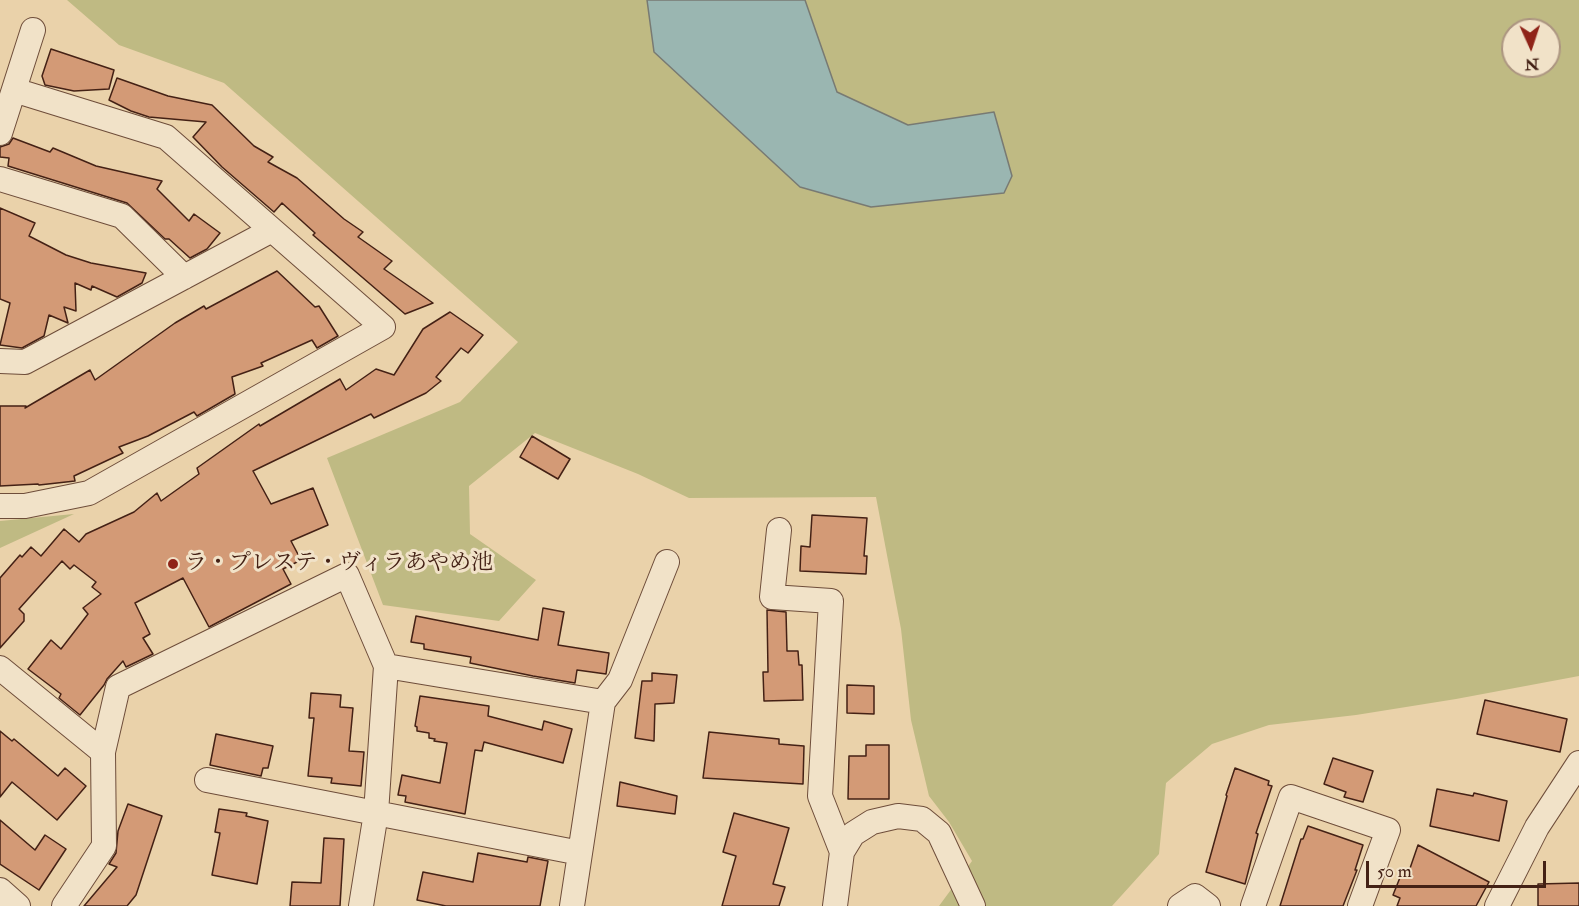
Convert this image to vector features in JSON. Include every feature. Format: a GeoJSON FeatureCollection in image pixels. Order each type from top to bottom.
{"type":"FeatureCollection","features":[{"type":"Feature","properties":{"kind":"street"},"geometry":{"type":"LineString","coordinates":[[0,133],[33,30]]}},
{"type":"Feature","properties":{"kind":"street"},"geometry":{"type":"LineString","coordinates":[[0,506],[25,506],[89,493],[383,327],[166,137],[14,90]]}},
{"type":"Feature","properties":{"kind":"street"},"geometry":{"type":"LineString","coordinates":[[0,179],[122,216],[184,277]]}},
{"type":"Feature","properties":{"kind":"street"},"geometry":{"type":"LineString","coordinates":[[0,361],[25,362],[272,230]]}},
{"type":"Feature","properties":{"kind":"street"},"geometry":{"type":"LineString","coordinates":[[779,530],[772,597],[831,601],[820,796],[842,852]]}},
{"type":"Feature","properties":{"kind":"street"},"geometry":{"type":"LineString","coordinates":[[572,906],[603,702],[620,680],[667,562]]}},
{"type":"Feature","properties":{"kind":"street"},"geometry":{"type":"LineString","coordinates":[[64,906],[104,846],[103,752],[118,687],[346,574],[386,666],[376,813],[361,906]]}},
{"type":"Feature","properties":{"kind":"street"},"geometry":{"type":"LineString","coordinates":[[386,666],[603,702]]}},
{"type":"Feature","properties":{"kind":"street"},"geometry":{"type":"LineString","coordinates":[[0,668],[103,752]]}},
{"type":"Feature","properties":{"kind":"street"},"geometry":{"type":"LineString","coordinates":[[1497,906],[1537,827],[1579,763]]}},
{"type":"Feature","properties":{"kind":"street"},"geometry":{"type":"LineString","coordinates":[[207,780],[580,853]]}},
{"type":"Feature","properties":{"kind":"street"},"geometry":{"type":"LineString","coordinates":[[1253,906],[1292,796],[1389,830],[1360,906]]}},
{"type":"Feature","properties":{"kind":"street"},"geometry":{"type":"LineString","coordinates":[[834,906],[842,852],[853,834],[872,822],[898,816],[922,819],[939,833],[973,906]]}},
{"type":"Feature","properties":{"kind":"street"},"geometry":{"type":"LineString","coordinates":[[0,890],[18,906]]}},
{"type":"Feature","properties":{"kind":"street"},"geometry":{"type":"LineString","coordinates":[[1180,906],[1195,896],[1208,906]]}},
{"type":"Feature","properties":{"kind":"shaded area"},"geometry":{"type":"Polygon","coordinates":[[[67,0],[1579,0],[1579,676],[1356,715],[1269,725],[1212,744],[1166,783],[1159,854],[1112,906],[939,906],[972,861],[949,822],[929,796],[911,720],[901,629],[876,497],[689,498],[638,474],[535,433],[469,486],[470,534],[536,580],[499,621],[383,605],[327,458],[460,402],[518,342],[224,83],[119,45],[67,0]]]}},
{"type":"Feature","properties":{"kind":"shaded area"},"geometry":{"type":"Polygon","coordinates":[[[74,514],[0,548],[0,521],[74,514]]]}},
{"type":"Feature","properties":{"kind":"water"},"geometry":{"type":"Polygon","coordinates":[[[647,0],[805,0],[837,92],[908,125],[994,112],[1012,176],[1004,193],[871,207],[800,187],[654,52],[647,0]]]}},
{"type":"Feature","properties":{"kind":"building"},"geometry":{"type":"Polygon","coordinates":[[[51,49],[114,70],[109,89],[74,91],[45,85],[42,76],[51,49]]]}},
{"type":"Feature","properties":{"kind":"building"},"geometry":{"type":"Polygon","coordinates":[[[117,78],[168,96],[212,105],[254,146],[273,157],[268,162],[297,178],[344,219],[363,232],[358,237],[392,261],[384,269],[433,303],[405,314],[313,235],[315,233],[282,203],[274,212],[222,167],[193,137],[206,122],[149,117],[131,111],[109,100],[117,78]]]}},
{"type":"Feature","properties":{"kind":"building"},"geometry":{"type":"Polygon","coordinates":[[[13,138],[50,152],[53,148],[96,166],[162,181],[157,189],[189,221],[194,214],[220,233],[207,249],[190,258],[169,239],[165,239],[127,203],[8,166],[9,158],[0,157],[0,147],[9,144],[13,138]]]}},
{"type":"Feature","properties":{"kind":"building"},"geometry":{"type":"Polygon","coordinates":[[[0,208],[35,223],[29,236],[66,255],[91,263],[146,273],[142,283],[117,297],[92,286],[91,290],[75,283],[76,311],[64,307],[68,323],[49,315],[44,336],[22,348],[0,345],[10,303],[0,299],[0,208]]]}},
{"type":"Feature","properties":{"kind":"building"},"geometry":{"type":"Polygon","coordinates":[[[277,271],[315,307],[319,306],[338,336],[317,348],[312,340],[261,363],[263,366],[232,377],[235,394],[197,416],[194,412],[148,436],[119,447],[123,453],[74,476],[75,481],[0,486],[0,406],[26,406],[25,408],[90,370],[95,380],[175,323],[204,306],[206,309],[277,271]]]}},
{"type":"Feature","properties":{"kind":"building"},"geometry":{"type":"Polygon","coordinates":[[[450,312],[483,335],[468,353],[461,348],[436,377],[441,381],[426,393],[374,418],[371,414],[253,471],[271,504],[313,488],[328,525],[291,541],[301,560],[283,569],[291,584],[209,627],[183,578],[135,603],[150,634],[143,638],[153,654],[126,667],[123,661],[80,715],[59,698],[61,694],[28,669],[51,640],[61,649],[88,614],[83,608],[101,594],[92,587],[96,582],[74,565],[70,569],[62,561],[19,609],[24,614],[24,621],[0,648],[0,578],[20,555],[22,557],[31,547],[41,556],[64,529],[79,542],[86,534],[134,512],[157,493],[161,501],[199,474],[197,468],[259,424],[260,426],[340,379],[346,390],[376,369],[394,375],[423,329],[450,312]]]}},
{"type":"Feature","properties":{"kind":"building"},"geometry":{"type":"Polygon","coordinates":[[[532,436],[570,459],[558,479],[520,457],[532,436]]]}},
{"type":"Feature","properties":{"kind":"building"},"geometry":{"type":"Polygon","coordinates":[[[812,515],[867,518],[864,556],[867,556],[866,574],[800,571],[801,546],[810,547],[812,515]]]}},
{"type":"Feature","properties":{"kind":"building"},"geometry":{"type":"Polygon","coordinates":[[[543,608],[564,612],[558,645],[609,653],[606,674],[577,670],[575,683],[470,663],[471,657],[424,649],[424,644],[411,642],[416,616],[538,640],[543,608]]]}},
{"type":"Feature","properties":{"kind":"building"},"geometry":{"type":"Polygon","coordinates":[[[767,610],[786,612],[787,651],[798,651],[799,665],[802,665],[803,700],[764,701],[763,672],[768,672],[767,610]]]}},
{"type":"Feature","properties":{"kind":"building"},"geometry":{"type":"Polygon","coordinates":[[[652,673],[677,675],[674,703],[655,704],[654,741],[635,738],[642,681],[652,681],[652,673]]]}},
{"type":"Feature","properties":{"kind":"building"},"geometry":{"type":"Polygon","coordinates":[[[847,685],[874,686],[874,714],[847,713],[847,685]]]}},
{"type":"Feature","properties":{"kind":"building"},"geometry":{"type":"Polygon","coordinates":[[[311,693],[341,695],[340,707],[353,708],[349,751],[364,752],[361,786],[331,783],[332,778],[308,776],[314,718],[309,718],[311,693]]]}},
{"type":"Feature","properties":{"kind":"building"},"geometry":{"type":"Polygon","coordinates":[[[420,696],[489,706],[488,716],[542,730],[544,721],[572,729],[563,763],[484,742],[482,751],[475,750],[465,814],[405,802],[406,796],[398,795],[402,775],[440,783],[447,743],[434,741],[435,739],[429,738],[429,733],[417,731],[415,726],[420,696]]]}},
{"type":"Feature","properties":{"kind":"building"},"geometry":{"type":"Polygon","coordinates":[[[1485,700],[1567,719],[1560,752],[1477,734],[1485,700]]]}},
{"type":"Feature","properties":{"kind":"building"},"geometry":{"type":"Polygon","coordinates":[[[0,731],[12,741],[14,739],[58,776],[65,768],[86,786],[57,820],[12,782],[0,797],[0,731]]]}},
{"type":"Feature","properties":{"kind":"building"},"geometry":{"type":"Polygon","coordinates":[[[709,732],[779,739],[779,744],[804,746],[803,784],[703,778],[709,732]]]}},
{"type":"Feature","properties":{"kind":"building"},"geometry":{"type":"Polygon","coordinates":[[[216,734],[273,746],[268,768],[263,768],[261,776],[210,765],[216,734]]]}},
{"type":"Feature","properties":{"kind":"building"},"geometry":{"type":"Polygon","coordinates":[[[866,745],[889,745],[889,799],[848,799],[849,756],[866,756],[866,745]]]}},
{"type":"Feature","properties":{"kind":"building"},"geometry":{"type":"Polygon","coordinates":[[[1333,758],[1373,771],[1363,802],[1344,797],[1346,792],[1324,784],[1333,758]]]}},
{"type":"Feature","properties":{"kind":"building"},"geometry":{"type":"Polygon","coordinates":[[[1235,768],[1269,781],[1268,785],[1272,786],[1256,833],[1258,834],[1245,884],[1206,872],[1235,768]]]}},
{"type":"Feature","properties":{"kind":"building"},"geometry":{"type":"Polygon","coordinates":[[[620,782],[677,796],[675,814],[617,806],[620,782]]]}},
{"type":"Feature","properties":{"kind":"building"},"geometry":{"type":"Polygon","coordinates":[[[1437,789],[1473,796],[1474,793],[1507,801],[1499,841],[1430,826],[1437,789]]]}},
{"type":"Feature","properties":{"kind":"building"},"geometry":{"type":"Polygon","coordinates":[[[128,804],[162,816],[136,895],[127,906],[84,906],[117,867],[109,864],[116,853],[118,831],[128,804]]]}},
{"type":"Feature","properties":{"kind":"building"},"geometry":{"type":"Polygon","coordinates":[[[219,809],[247,813],[246,816],[268,821],[257,884],[212,875],[220,833],[215,832],[219,809]]]}},
{"type":"Feature","properties":{"kind":"building"},"geometry":{"type":"Polygon","coordinates":[[[734,813],[789,828],[773,884],[785,887],[779,906],[722,906],[736,856],[723,852],[734,813]]]}},
{"type":"Feature","properties":{"kind":"building"},"geometry":{"type":"Polygon","coordinates":[[[0,820],[35,850],[45,835],[66,849],[39,890],[0,864],[0,820]]]}},
{"type":"Feature","properties":{"kind":"building"},"geometry":{"type":"Polygon","coordinates":[[[1308,826],[1363,845],[1355,870],[1357,870],[1343,906],[1280,906],[1301,839],[1308,826]]]}},
{"type":"Feature","properties":{"kind":"building"},"geometry":{"type":"Polygon","coordinates":[[[324,838],[344,839],[340,906],[290,906],[292,882],[321,883],[324,838]]]}},
{"type":"Feature","properties":{"kind":"building"},"geometry":{"type":"Polygon","coordinates":[[[1418,845],[1489,882],[1476,906],[1397,906],[1400,898],[1393,895],[1401,875],[1407,877],[1418,845]]]}},
{"type":"Feature","properties":{"kind":"building"},"geometry":{"type":"Polygon","coordinates":[[[478,853],[527,862],[528,857],[548,861],[540,906],[446,906],[417,900],[423,872],[473,882],[478,853]]]}},
{"type":"Feature","properties":{"kind":"building"},"geometry":{"type":"Polygon","coordinates":[[[1579,883],[1579,906],[1538,906],[1538,884],[1579,883]]]}},
{"type":"Feature","properties":{"kind":"place","name":"ラ・プレステ・ヴィラあやめ池"},"geometry":{"type":"Point","coordinates":[173,564]}}]}
